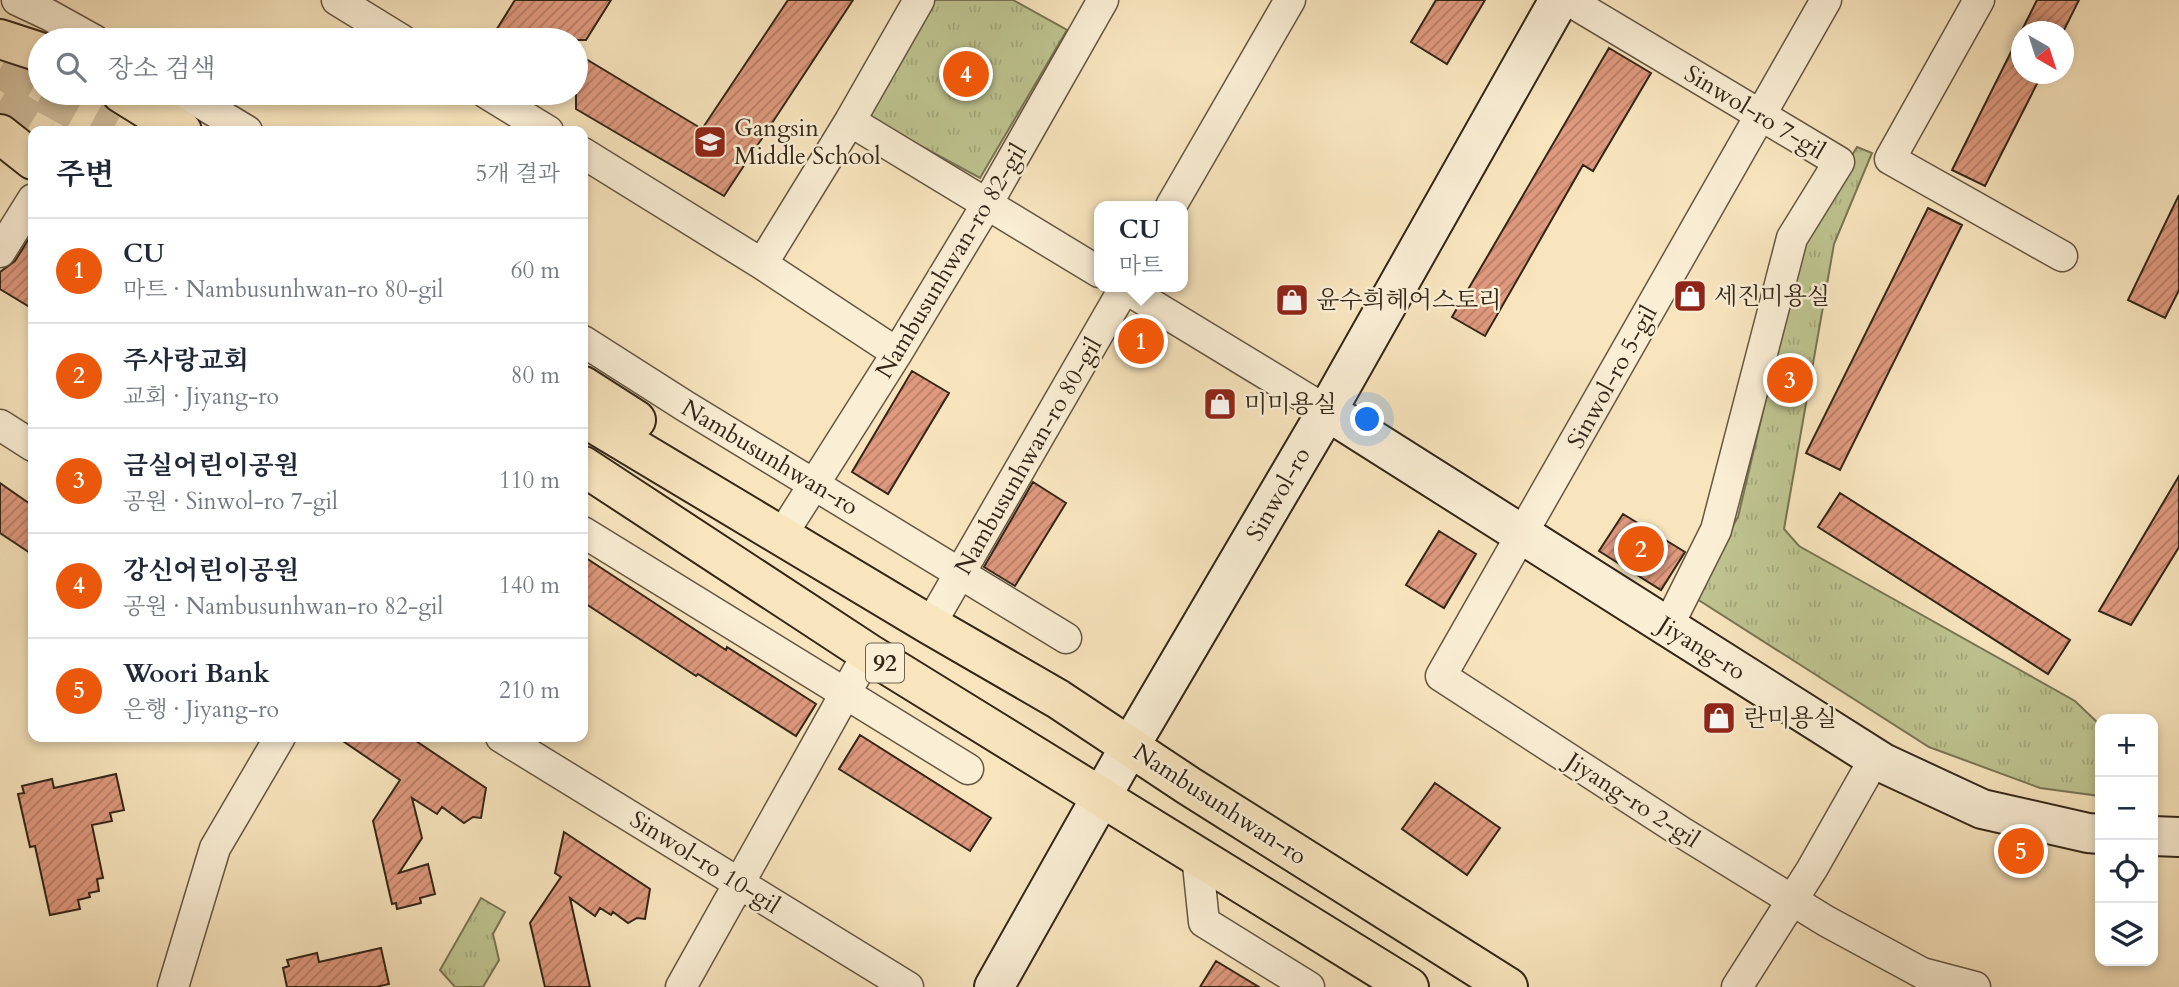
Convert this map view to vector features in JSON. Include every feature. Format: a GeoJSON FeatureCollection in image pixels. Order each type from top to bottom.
{"type":"FeatureCollection","features":[{"type":"Feature","properties":{"kind":"main road","name":"Sinwol-ro"},"geometry":{"type":"LineString","coordinates":[[994,987],[1130,747],[1327,411],[1559,0]]}},
{"type":"Feature","properties":{"kind":"main road"},"geometry":{"type":"LineString","coordinates":[[140,105],[174,126]]}},
{"type":"Feature","properties":{"kind":"main road"},"geometry":{"type":"LineString","coordinates":[[0,134],[28,156]]}},
{"type":"Feature","properties":{"kind":"main road","name":"Nambusunhwan-ro"},"geometry":{"type":"LineString","coordinates":[[588,389],[792,519],[930,625]]}},
{"type":"Feature","properties":{"kind":"main road","name":"Jiyang-ro"},"geometry":{"type":"LineString","coordinates":[[1327,411],[1875,758],[1982,809],[2095,834]]}},
{"type":"Feature","properties":{"kind":"main road","name":"Nambusunhwan-ro"},"geometry":{"type":"LineString","coordinates":[[588,420],[1058,699],[1189,786],[1508,987]]}},
{"type":"Feature","properties":{"kind":"main road","name":"92"},"geometry":{"type":"LineString","coordinates":[[588,469],[868,653],[1409,987]]}},
{"type":"Feature","properties":{"kind":"main road"},"geometry":{"type":"LineString","coordinates":[[588,486],[672,523]]}},
{"type":"Feature","properties":{"kind":"main road"},"geometry":{"type":"LineString","coordinates":[[2158,836],[2179,838]]}},
{"type":"Feature","properties":{"kind":"street"},"geometry":{"type":"LineString","coordinates":[[17,0],[72,28]]}},
{"type":"Feature","properties":{"kind":"street"},"geometry":{"type":"LineString","coordinates":[[337,0],[382,28]]}},
{"type":"Feature","properties":{"kind":"street"},"geometry":{"type":"LineString","coordinates":[[762,264],[850,121],[919,0]]}},
{"type":"Feature","properties":{"kind":"street","name":"Nambusunhwan-ro 82-gil"},"geometry":{"type":"LineString","coordinates":[[792,519],[987,204],[1103,0]]}},
{"type":"Feature","properties":{"kind":"street"},"geometry":{"type":"LineString","coordinates":[[1174,201],[1290,0]]}},
{"type":"Feature","properties":{"kind":"street","name":"Sinwol-ro 7-gil"},"geometry":{"type":"LineString","coordinates":[[1568,0],[1839,162],[1792,238],[1716,530],[1668,626]]}},
{"type":"Feature","properties":{"kind":"street","name":"Sinwol-ro 5-gil"},"geometry":{"type":"LineString","coordinates":[[1523,535],[1826,0]]}},
{"type":"Feature","properties":{"kind":"street"},"geometry":{"type":"LineString","coordinates":[[1979,0],[1890,159],[2063,256]]}},
{"type":"Feature","properties":{"kind":"street"},"geometry":{"type":"LineString","coordinates":[[204,105],[239,126]]}},
{"type":"Feature","properties":{"kind":"street"},"geometry":{"type":"LineString","coordinates":[[506,105],[540,126]]}},
{"type":"Feature","properties":{"kind":"street"},"geometry":{"type":"LineString","coordinates":[[850,121],[1094,269]]}},
{"type":"Feature","properties":{"kind":"street"},"geometry":{"type":"LineString","coordinates":[[588,156],[897,352]]}},
{"type":"Feature","properties":{"kind":"street"},"geometry":{"type":"LineString","coordinates":[[0,252],[28,207]]}},
{"type":"Feature","properties":{"kind":"street","name":"Nambusunhwan-ro 80-gil"},"geometry":{"type":"LineString","coordinates":[[930,625],[1121,292]]}},
{"type":"Feature","properties":{"kind":"street"},"geometry":{"type":"LineString","coordinates":[[1132,292],[1327,411]]}},
{"type":"Feature","properties":{"kind":"street","name":"Nambusunhwan-ro"},"geometry":{"type":"LineString","coordinates":[[588,344],[1066,638]]}},
{"type":"Feature","properties":{"kind":"street"},"geometry":{"type":"LineString","coordinates":[[0,425],[28,443]]}},
{"type":"Feature","properties":{"kind":"street"},"geometry":{"type":"LineString","coordinates":[[588,535],[968,769]]}},
{"type":"Feature","properties":{"kind":"street","name":"Jiyang-ro 2-gil"},"geometry":{"type":"LineString","coordinates":[[1523,535],[1441,676],[1683,833],[1826,921],[1922,973],[1975,987]]}},
{"type":"Feature","properties":{"kind":"street"},"geometry":{"type":"LineString","coordinates":[[681,987],[868,653]]}},
{"type":"Feature","properties":{"kind":"street"},"geometry":{"type":"LineString","coordinates":[[173,987],[215,848],[277,742]]}},
{"type":"Feature","properties":{"kind":"street","name":"Sinwol-ro 10-gil"},"geometry":{"type":"LineString","coordinates":[[509,742],[908,987]]}},
{"type":"Feature","properties":{"kind":"street"},"geometry":{"type":"LineString","coordinates":[[1737,987],[1812,869],[1875,758]]}},
{"type":"Feature","properties":{"kind":"street"},"geometry":{"type":"LineString","coordinates":[[1197,855],[1204,922],[1309,987]]}},
{"type":"Feature","properties":{"kind":"green space"},"geometry":{"type":"Polygon","coordinates":[[[933,0],[1013,0],[1067,30],[980,178],[867,117],[933,0]]]}},
{"type":"Feature","properties":{"kind":"green space"},"geometry":{"type":"Polygon","coordinates":[[[1857,147],[1872,153],[1834,244],[1784,529],[1799,546],[2075,701],[2095,720],[2095,795],[2040,788],[1929,747],[1697,599],[1698,584],[1738,517],[1805,234],[1857,147]]]}},
{"type":"Feature","properties":{"kind":"green space"},"geometry":{"type":"Polygon","coordinates":[[[481,898],[505,912],[493,934],[499,960],[483,987],[455,987],[440,970],[481,898]]]}},
{"type":"Feature","properties":{"kind":"building"},"geometry":{"type":"Polygon","coordinates":[[[515,0],[611,0],[588,37],[588,28],[498,28],[515,0]]]}},
{"type":"Feature","properties":{"kind":"building"},"geometry":{"type":"Polygon","coordinates":[[[788,0],[853,0],[724,196],[576,109],[576,105],[588,105],[588,60],[702,129],[788,0]]]}},
{"type":"Feature","properties":{"kind":"building"},"geometry":{"type":"Polygon","coordinates":[[[1436,0],[1485,0],[1447,64],[1411,42],[1436,0]]]}},
{"type":"Feature","properties":{"kind":"building"},"geometry":{"type":"Polygon","coordinates":[[[2037,0],[2079,0],[2068,21],[2026,21],[2037,0]]]}},
{"type":"Feature","properties":{"kind":"building"},"geometry":{"type":"Polygon","coordinates":[[[1609,48],[1651,73],[1593,171],[1583,165],[1485,336],[1452,317],[1609,48]]]}},
{"type":"Feature","properties":{"kind":"building"},"geometry":{"type":"Polygon","coordinates":[[[2011,52],[2011,84],[2037,84],[1985,186],[1952,170],[2011,52]]]}},
{"type":"Feature","properties":{"kind":"building"},"geometry":{"type":"Polygon","coordinates":[[[2179,195],[2179,290],[2165,318],[2128,300],[2179,195]]]}},
{"type":"Feature","properties":{"kind":"building"},"geometry":{"type":"Polygon","coordinates":[[[1928,208],[1962,225],[1840,470],[1806,453],[1928,208]]]}},
{"type":"Feature","properties":{"kind":"building"},"geometry":{"type":"Polygon","coordinates":[[[28,240],[28,306],[0,289],[0,272],[15,261],[28,240]]]}},
{"type":"Feature","properties":{"kind":"building"},"geometry":{"type":"Polygon","coordinates":[[[912,371],[949,393],[888,494],[852,472],[912,371]]]}},
{"type":"Feature","properties":{"kind":"building"},"geometry":{"type":"Polygon","coordinates":[[[2179,476],[2179,547],[2131,625],[2099,611],[2179,476]]]}},
{"type":"Feature","properties":{"kind":"building"},"geometry":{"type":"Polygon","coordinates":[[[1033,482],[1066,503],[1015,586],[984,567],[1033,482]]]}},
{"type":"Feature","properties":{"kind":"building"},"geometry":{"type":"Polygon","coordinates":[[[0,483],[28,503],[28,552],[0,533],[0,483]]]}},
{"type":"Feature","properties":{"kind":"building"},"geometry":{"type":"Polygon","coordinates":[[[1840,493],[2070,640],[2048,674],[1818,527],[1840,493]]]}},
{"type":"Feature","properties":{"kind":"building"},"geometry":{"type":"Polygon","coordinates":[[[1623,514],[1685,552],[1661,590],[1599,551],[1623,514]]]}},
{"type":"Feature","properties":{"kind":"building"},"geometry":{"type":"Polygon","coordinates":[[[1439,531],[1476,554],[1444,608],[1406,585],[1439,531]]]}},
{"type":"Feature","properties":{"kind":"building"},"geometry":{"type":"Polygon","coordinates":[[[588,559],[726,650],[727,647],[816,704],[796,736],[698,674],[696,676],[588,605],[588,559]]]}},
{"type":"Feature","properties":{"kind":"building"},"geometry":{"type":"Polygon","coordinates":[[[860,735],[991,818],[970,851],[839,769],[860,735]]]}},
{"type":"Feature","properties":{"kind":"building"},"geometry":{"type":"Polygon","coordinates":[[[344,742],[417,742],[486,788],[481,818],[473,817],[464,823],[442,807],[437,814],[412,798],[422,838],[399,873],[428,864],[435,894],[420,898],[421,903],[397,909],[396,903],[392,904],[373,821],[400,780],[344,742]]]}},
{"type":"Feature","properties":{"kind":"building"},"geometry":{"type":"Polygon","coordinates":[[[116,774],[124,810],[110,813],[112,821],[92,825],[103,878],[97,879],[99,891],[89,893],[90,897],[78,900],[80,909],[50,915],[35,846],[30,847],[18,794],[24,793],[22,786],[52,779],[54,788],[116,774]]]}},
{"type":"Feature","properties":{"kind":"building"},"geometry":{"type":"Polygon","coordinates":[[[1435,783],[1500,828],[1467,875],[1402,829],[1435,783]]]}},
{"type":"Feature","properties":{"kind":"building"},"geometry":{"type":"Polygon","coordinates":[[[564,832],[650,889],[645,919],[637,918],[628,923],[613,912],[611,915],[600,908],[595,916],[570,898],[590,987],[545,987],[530,923],[561,877],[555,873],[564,832]]]}},
{"type":"Feature","properties":{"kind":"building"},"geometry":{"type":"Polygon","coordinates":[[[381,948],[389,984],[376,987],[287,987],[283,968],[289,966],[287,960],[317,953],[319,962],[381,948]]]}},
{"type":"Feature","properties":{"kind":"building"},"geometry":{"type":"Polygon","coordinates":[[[1216,961],[1259,987],[1200,987],[1216,961]]]}},
{"type":"Feature","properties":{"kind":"tunnel"},"geometry":{"type":"LineString","coordinates":[[0,69],[28,84]]}},
{"type":"Feature","properties":{"kind":"tunnel"},"geometry":{"type":"LineString","coordinates":[[0,101],[41,126]]}},
{"type":"Feature","properties":{"kind":"tunnel"},"geometry":{"type":"LineString","coordinates":[[65,105],[103,126]]}},
{"type":"Feature","properties":{"kind":"place","name":"강신어린이공원"},"geometry":{"type":"Point","coordinates":[966,74]}},
{"type":"Feature","properties":{"kind":"place","name":"Gangsin Middle School"},"geometry":{"type":"Point","coordinates":[710,142]}},
{"type":"Feature","properties":{"kind":"place","name":"세진미용실"},"geometry":{"type":"Point","coordinates":[1690,296]}},
{"type":"Feature","properties":{"kind":"place","name":"윤수희헤어스토리"},"geometry":{"type":"Point","coordinates":[1292,300]}},
{"type":"Feature","properties":{"kind":"place","name":"CU"},"geometry":{"type":"Point","coordinates":[1141,341]}},
{"type":"Feature","properties":{"kind":"place","name":"금실어린이공원"},"geometry":{"type":"Point","coordinates":[1790,380]}},
{"type":"Feature","properties":{"kind":"place","name":"미미용실"},"geometry":{"type":"Point","coordinates":[1220,404]}},
{"type":"Feature","properties":{"kind":"place","name":"주사랑교회"},"geometry":{"type":"Point","coordinates":[1641,549]}},
{"type":"Feature","properties":{"kind":"place","name":"란미용실"},"geometry":{"type":"Point","coordinates":[1719,718]}},
{"type":"Feature","properties":{"kind":"place","name":"Woori Bank"},"geometry":{"type":"Point","coordinates":[2021,851]}}]}
